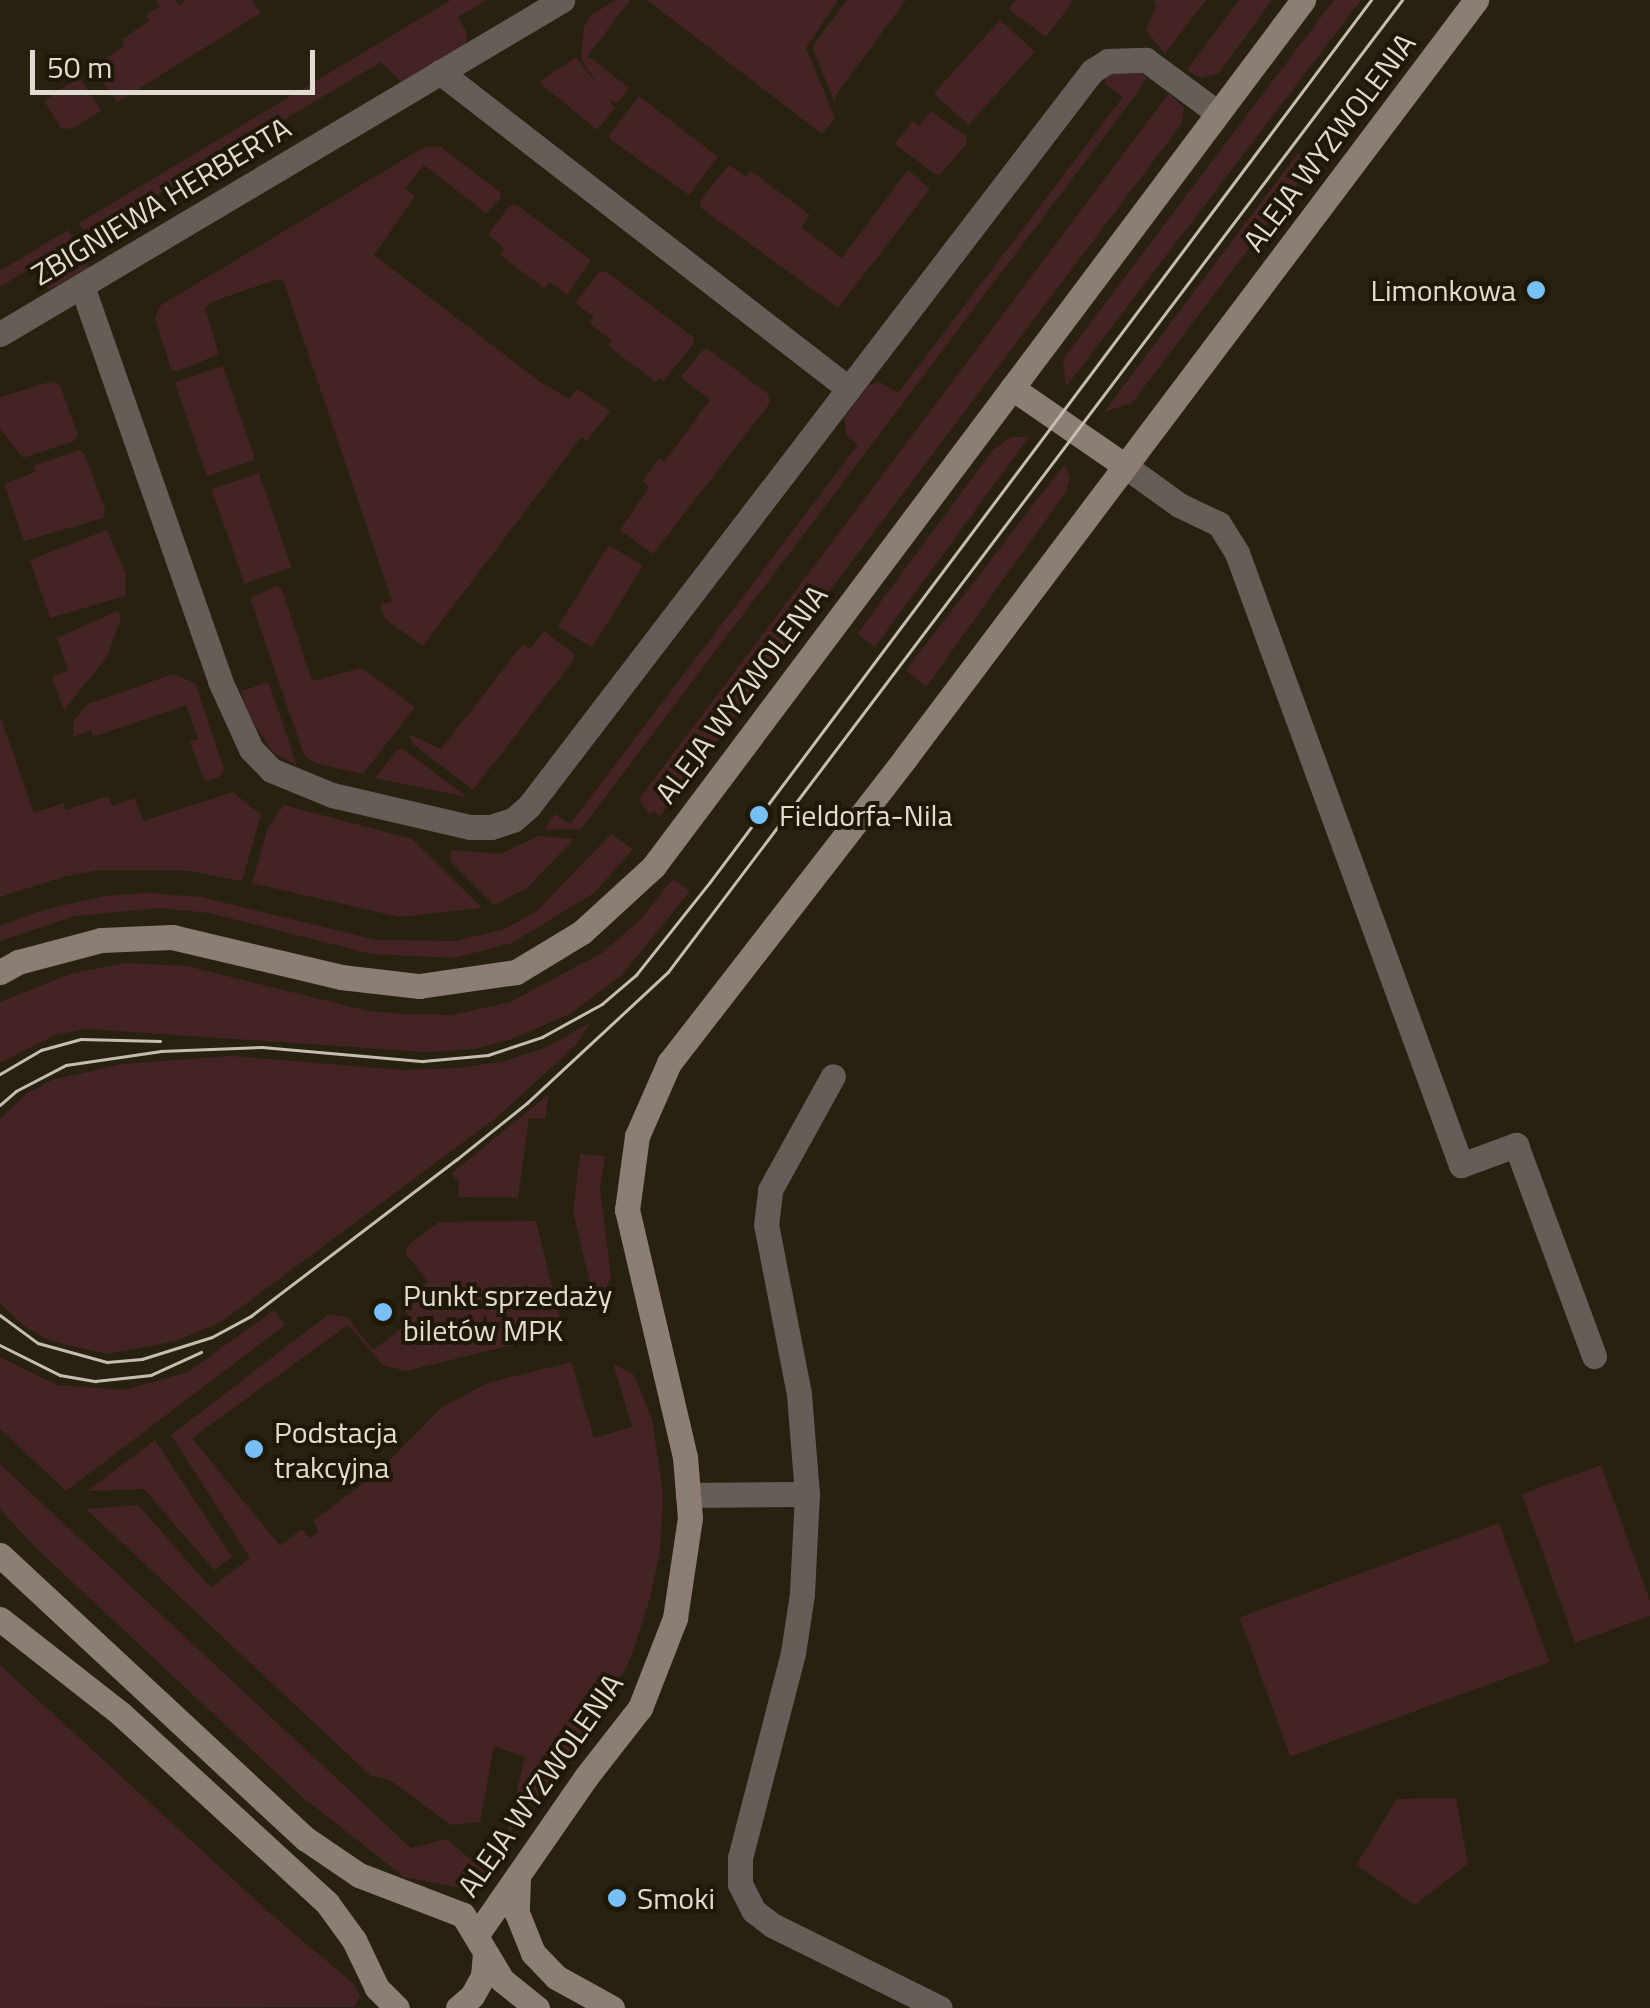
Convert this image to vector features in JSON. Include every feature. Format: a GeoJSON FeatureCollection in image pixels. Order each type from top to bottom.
{"type":"FeatureCollection","features":[{"type":"Feature","properties":{"kind":"main road","name":"ALEJA WYZWOLENIA"},"geometry":{"type":"LineString","coordinates":[[0,972],[18,962],[100,940],[172,937],[341,977],[419,986],[498,978],[534,962],[607,913],[653,867],[1303,0]]}},
{"type":"Feature","properties":{"kind":"main road","name":"ALEJA WYZWOLENIA"},"geometry":{"type":"LineString","coordinates":[[458,2008],[472,1996],[483,1976],[481,1943],[518,1878],[586,1777],[640,1708],[675,1618],[690,1518],[685,1457],[628,1210],[637,1136],[669,1062],[1476,0]]}},
{"type":"Feature","properties":{"kind":"main road"},"geometry":{"type":"LineString","coordinates":[[1012,388],[1125,466]]}},
{"type":"Feature","properties":{"kind":"main road"},"geometry":{"type":"LineString","coordinates":[[0,1555],[306,1839],[359,1876],[463,1916],[502,1980],[537,2008]]}},
{"type":"Feature","properties":{"kind":"main road"},"geometry":{"type":"LineString","coordinates":[[0,1619],[121,1714],[327,1903],[354,1940],[377,1988],[397,2008]]}},
{"type":"Feature","properties":{"kind":"main road"},"geometry":{"type":"LineString","coordinates":[[518,1878],[517,1913],[533,1953],[556,1976],[612,2008]]}},
{"type":"Feature","properties":{"kind":"street","name":"ZBIGNIEWA HERBERTA"},"geometry":{"type":"LineString","coordinates":[[0,334],[562,0]]}},
{"type":"Feature","properties":{"kind":"street"},"geometry":{"type":"LineString","coordinates":[[82,286],[220,680],[252,749],[271,770],[332,795],[470,826],[491,827],[512,820],[529,806],[1092,70],[1108,61],[1146,60],[1218,113]]}},
{"type":"Feature","properties":{"kind":"street"},"geometry":{"type":"LineString","coordinates":[[440,72],[849,389]]}},
{"type":"Feature","properties":{"kind":"street"},"geometry":{"type":"LineString","coordinates":[[1125,466],[1179,505],[1219,524],[1238,553],[1461,1166],[1516,1145],[1594,1356]]}},
{"type":"Feature","properties":{"kind":"street"},"geometry":{"type":"LineString","coordinates":[[834,1076],[770,1190],[766,1225],[800,1394],[807,1494],[802,1594],[793,1653],[740,1858],[740,1884],[754,1910],[772,1925],[940,2008]]}},
{"type":"Feature","properties":{"kind":"street"},"geometry":{"type":"LineString","coordinates":[[688,1495],[807,1494]]}},
{"type":"Feature","properties":{"kind":"shaded area"},"geometry":{"type":"Polygon","coordinates":[[[156,0],[174,0],[179,5],[186,0],[252,0],[261,13],[117,102],[93,67],[124,46],[121,40],[149,21],[146,15],[160,6],[156,0]]]}},
{"type":"Feature","properties":{"kind":"shaded area"},"geometry":{"type":"Polygon","coordinates":[[[451,0],[486,0],[458,17],[467,33],[466,44],[401,82],[381,62],[87,236],[79,223],[451,0]]]}},
{"type":"Feature","properties":{"kind":"shaded area"},"geometry":{"type":"Polygon","coordinates":[[[616,0],[630,0],[588,56],[629,88],[617,103],[609,100],[615,108],[597,130],[539,82],[576,57],[600,88],[581,59],[584,27],[590,16],[616,0]]]}},
{"type":"Feature","properties":{"kind":"shaded area"},"geometry":{"type":"Polygon","coordinates":[[[647,0],[838,0],[806,48],[835,118],[822,134],[647,0]]]}},
{"type":"Feature","properties":{"kind":"shaded area"},"geometry":{"type":"Polygon","coordinates":[[[847,0],[906,0],[835,96],[835,103],[812,47],[847,0]]]}},
{"type":"Feature","properties":{"kind":"shaded area"},"geometry":{"type":"Polygon","coordinates":[[[1016,0],[1074,0],[1046,37],[1009,9],[1016,0]]]}},
{"type":"Feature","properties":{"kind":"shaded area"},"geometry":{"type":"Polygon","coordinates":[[[1154,0],[1206,0],[1165,54],[1146,30],[1156,7],[1154,0]]]}},
{"type":"Feature","properties":{"kind":"shaded area"},"geometry":{"type":"Polygon","coordinates":[[[1239,0],[1272,0],[1219,73],[1201,78],[1187,70],[1239,0]]]}},
{"type":"Feature","properties":{"kind":"shaded area"},"geometry":{"type":"Polygon","coordinates":[[[1334,0],[1361,0],[1066,387],[1063,360],[1069,351],[1334,0]]]}},
{"type":"Feature","properties":{"kind":"shaded area"},"geometry":{"type":"Polygon","coordinates":[[[1000,20],[1035,51],[969,125],[934,94],[1000,20]]]}},
{"type":"Feature","properties":{"kind":"shaded area"},"geometry":{"type":"Polygon","coordinates":[[[1139,72],[1147,78],[1131,101],[581,829],[544,830],[555,814],[570,824],[858,445],[846,434],[844,418],[869,385],[880,382],[898,393],[1123,97],[1105,84],[1106,73],[1139,72]]]}},
{"type":"Feature","properties":{"kind":"shaded area"},"geometry":{"type":"Polygon","coordinates":[[[79,77],[101,111],[71,129],[61,128],[44,101],[79,77]]]}},
{"type":"Feature","properties":{"kind":"shaded area"},"geometry":{"type":"Polygon","coordinates":[[[1169,93],[1184,108],[1182,123],[660,816],[653,811],[650,815],[639,799],[1169,93]]]}},
{"type":"Feature","properties":{"kind":"shaded area"},"geometry":{"type":"Polygon","coordinates":[[[639,96],[718,157],[689,195],[611,140],[609,135],[639,96]]]}},
{"type":"Feature","properties":{"kind":"shaded area"},"geometry":{"type":"Polygon","coordinates":[[[931,111],[966,136],[967,143],[936,175],[895,144],[913,121],[919,126],[931,111]]]}},
{"type":"Feature","properties":{"kind":"shaded area"},"geometry":{"type":"Polygon","coordinates":[[[426,146],[441,147],[500,192],[501,198],[486,213],[424,165],[405,189],[415,196],[374,255],[539,381],[569,399],[577,389],[610,411],[587,441],[581,437],[423,646],[385,619],[380,605],[392,601],[284,282],[278,279],[211,302],[205,308],[219,354],[178,371],[171,370],[155,317],[161,305],[426,146]]]}},
{"type":"Feature","properties":{"kind":"shaded area"},"geometry":{"type":"Polygon","coordinates":[[[1298,153],[1315,161],[1132,403],[1104,412],[1298,153]]]}},
{"type":"Feature","properties":{"kind":"shaded area"},"geometry":{"type":"Polygon","coordinates":[[[729,165],[746,177],[751,171],[810,215],[801,227],[842,258],[908,170],[930,189],[838,308],[701,208],[700,200],[729,165]]]}},
{"type":"Feature","properties":{"kind":"shaded area"},"geometry":{"type":"Polygon","coordinates":[[[510,205],[517,205],[591,260],[567,295],[550,282],[544,288],[500,255],[504,248],[488,235],[510,205]]]}},
{"type":"Feature","properties":{"kind":"shaded area"},"geometry":{"type":"Polygon","coordinates":[[[68,230],[90,267],[49,290],[34,266],[0,287],[0,271],[68,230]]]}},
{"type":"Feature","properties":{"kind":"shaded area"},"geometry":{"type":"Polygon","coordinates":[[[599,272],[607,272],[693,337],[694,343],[664,381],[660,378],[656,382],[608,346],[612,341],[589,323],[594,317],[575,303],[599,272]]]}},
{"type":"Feature","properties":{"kind":"shaded area"},"geometry":{"type":"Polygon","coordinates":[[[708,349],[768,394],[770,403],[653,554],[620,530],[649,487],[643,481],[659,458],[664,462],[710,400],[681,377],[708,349]]]}},
{"type":"Feature","properties":{"kind":"shaded area"},"geometry":{"type":"Polygon","coordinates":[[[223,366],[255,460],[207,476],[175,383],[223,366]]]}},
{"type":"Feature","properties":{"kind":"shaded area"},"geometry":{"type":"Polygon","coordinates":[[[53,381],[60,385],[78,435],[74,441],[23,458],[0,429],[0,397],[53,381]]]}},
{"type":"Feature","properties":{"kind":"shaded area"},"geometry":{"type":"Polygon","coordinates":[[[1011,437],[1029,437],[875,647],[857,634],[993,450],[1011,437]]]}},
{"type":"Feature","properties":{"kind":"shaded area"},"geometry":{"type":"Polygon","coordinates":[[[79,450],[85,455],[105,509],[103,518],[24,541],[4,484],[35,472],[33,466],[79,450]]]}},
{"type":"Feature","properties":{"kind":"shaded area"},"geometry":{"type":"Polygon","coordinates":[[[1064,465],[1070,477],[1066,492],[926,687],[906,670],[1064,465]]]}},
{"type":"Feature","properties":{"kind":"shaded area"},"geometry":{"type":"Polygon","coordinates":[[[259,473],[292,568],[244,584],[212,489],[259,473]]]}},
{"type":"Feature","properties":{"kind":"shaded area"},"geometry":{"type":"Polygon","coordinates":[[[107,530],[126,575],[125,596],[50,618],[30,560],[107,530]]]}},
{"type":"Feature","properties":{"kind":"shaded area"},"geometry":{"type":"Polygon","coordinates":[[[609,545],[643,566],[592,648],[558,626],[609,545]]]}},
{"type":"Feature","properties":{"kind":"shaded area"},"geometry":{"type":"Polygon","coordinates":[[[276,586],[282,589],[312,681],[362,668],[415,707],[363,774],[315,763],[304,755],[250,598],[276,586]]]}},
{"type":"Feature","properties":{"kind":"shaded area"},"geometry":{"type":"Polygon","coordinates":[[[118,611],[121,619],[107,657],[64,710],[52,677],[68,671],[57,638],[118,611]]]}},
{"type":"Feature","properties":{"kind":"shaded area"},"geometry":{"type":"Polygon","coordinates":[[[544,631],[573,653],[574,660],[473,790],[413,744],[409,734],[441,749],[523,644],[530,649],[544,631]]]}},
{"type":"Feature","properties":{"kind":"shaded area"},"geometry":{"type":"Polygon","coordinates":[[[173,674],[195,683],[224,769],[218,778],[205,781],[202,775],[190,742],[198,739],[186,705],[93,737],[91,730],[73,737],[74,720],[88,704],[173,674]]]}},
{"type":"Feature","properties":{"kind":"shaded area"},"geometry":{"type":"Polygon","coordinates":[[[266,683],[297,766],[273,752],[250,718],[241,691],[266,683]]]}},
{"type":"Feature","properties":{"kind":"shaded area"},"geometry":{"type":"Polygon","coordinates":[[[0,716],[34,813],[63,803],[66,810],[108,796],[112,806],[135,798],[143,821],[233,792],[261,815],[242,881],[189,871],[100,870],[66,876],[0,897],[0,716]]]}},
{"type":"Feature","properties":{"kind":"shaded area"},"geometry":{"type":"Polygon","coordinates":[[[398,749],[403,749],[467,797],[375,778],[398,749]]]}},
{"type":"Feature","properties":{"kind":"shaded area"},"geometry":{"type":"Polygon","coordinates":[[[284,805],[412,839],[482,908],[399,917],[252,883],[268,827],[284,805]]]}},
{"type":"Feature","properties":{"kind":"shaded area"},"geometry":{"type":"Polygon","coordinates":[[[611,834],[633,849],[594,893],[512,943],[454,958],[372,954],[209,913],[160,908],[75,916],[0,941],[0,926],[43,910],[104,896],[149,893],[201,897],[377,940],[456,941],[505,929],[537,911],[611,834]]]}},
{"type":"Feature","properties":{"kind":"shaded area"},"geometry":{"type":"Polygon","coordinates":[[[538,836],[574,839],[527,888],[494,905],[450,861],[451,850],[500,854],[538,836]]]}},
{"type":"Feature","properties":{"kind":"shaded area"},"geometry":{"type":"Polygon","coordinates":[[[673,879],[690,891],[622,975],[570,1014],[509,1040],[474,1049],[426,1052],[88,1029],[55,1035],[0,1063],[0,1002],[70,974],[125,963],[187,966],[368,1011],[452,1015],[510,1002],[602,953],[641,919],[673,879]]]}},
{"type":"Feature","properties":{"kind":"shaded area"},"geometry":{"type":"Polygon","coordinates":[[[590,1023],[576,1045],[496,1118],[221,1322],[176,1341],[108,1354],[50,1341],[24,1326],[0,1303],[0,1119],[26,1094],[52,1080],[122,1064],[231,1056],[403,1070],[458,1068],[505,1061],[547,1047],[590,1023]]]}},
{"type":"Feature","properties":{"kind":"shaded area"},"geometry":{"type":"Polygon","coordinates":[[[549,1094],[545,1119],[529,1118],[518,1198],[458,1197],[459,1182],[451,1174],[549,1094]]]}},
{"type":"Feature","properties":{"kind":"shaded area"},"geometry":{"type":"Polygon","coordinates":[[[580,1154],[605,1156],[600,1188],[611,1277],[597,1311],[573,1212],[580,1154]]]}},
{"type":"Feature","properties":{"kind":"shaded area"},"geometry":{"type":"Polygon","coordinates":[[[536,1221],[563,1332],[406,1371],[383,1365],[348,1325],[192,1438],[280,1546],[302,1529],[310,1538],[319,1531],[313,1521],[377,1473],[441,1408],[487,1383],[571,1362],[594,1438],[632,1427],[613,1363],[634,1375],[652,1419],[663,1493],[660,1551],[650,1598],[631,1657],[610,1698],[506,1838],[525,1757],[494,1746],[480,1822],[451,1825],[390,1780],[371,1776],[86,1509],[138,1505],[211,1588],[250,1558],[171,1435],[329,1314],[347,1317],[373,1350],[412,1321],[400,1303],[428,1282],[406,1254],[407,1246],[439,1222],[536,1221]]]}},
{"type":"Feature","properties":{"kind":"shaded area"},"geometry":{"type":"Polygon","coordinates":[[[274,1310],[285,1325],[66,1491],[0,1429],[0,1357],[57,1385],[124,1390],[188,1372],[274,1310]]]}},
{"type":"Feature","properties":{"kind":"shaded area"},"geometry":{"type":"Polygon","coordinates":[[[155,1440],[232,1557],[214,1570],[144,1489],[87,1491],[155,1440]]]}},
{"type":"Feature","properties":{"kind":"shaded area"},"geometry":{"type":"Polygon","coordinates":[[[0,1464],[411,1848],[447,1839],[485,1872],[471,1890],[404,1877],[300,1795],[36,1548],[0,1509],[0,1464]]]}},
{"type":"Feature","properties":{"kind":"shaded area"},"geometry":{"type":"Polygon","coordinates":[[[1601,1465],[1650,1601],[1650,1616],[1575,1643],[1522,1494],[1601,1465]]]}},
{"type":"Feature","properties":{"kind":"shaded area"},"geometry":{"type":"Polygon","coordinates":[[[1499,1523],[1550,1662],[1290,1756],[1240,1617],[1499,1523]]]}},
{"type":"Feature","properties":{"kind":"shaded area"},"geometry":{"type":"Polygon","coordinates":[[[0,1665],[272,1915],[354,1984],[360,1996],[354,2007],[0,2008],[0,1665]]]}},
{"type":"Feature","properties":{"kind":"shaded area"},"geometry":{"type":"Polygon","coordinates":[[[1456,1798],[1468,1864],[1415,1905],[1356,1865],[1397,1799],[1456,1798]]]}},
{"type":"Feature","properties":{"kind":"tram line"},"geometry":{"type":"LineString","coordinates":[[0,1105],[16,1091],[66,1065],[161,1051],[262,1047],[423,1061],[488,1055],[542,1037],[602,1004],[636,975],[710,882],[1371,0]]}},
{"type":"Feature","properties":{"kind":"tram line"},"geometry":{"type":"LineString","coordinates":[[0,1315],[38,1343],[107,1362],[142,1359],[212,1337],[251,1316],[456,1160],[527,1103],[668,972],[1402,0]]}},
{"type":"Feature","properties":{"kind":"tram line"},"geometry":{"type":"LineString","coordinates":[[0,1074],[41,1050],[81,1039],[160,1041]]}},
{"type":"Feature","properties":{"kind":"tram line"},"geometry":{"type":"LineString","coordinates":[[0,1345],[60,1375],[95,1381],[151,1375],[201,1352]]}},
{"type":"Feature","properties":{"kind":"place","name":"Limonkowa"},"geometry":{"type":"Point","coordinates":[1536,290]}},
{"type":"Feature","properties":{"kind":"place","name":"Fieldorfa-Nila"},"geometry":{"type":"Point","coordinates":[759,815]}},
{"type":"Feature","properties":{"kind":"place","name":"Punkt sprzedaży biletów MPK"},"geometry":{"type":"Point","coordinates":[383,1312]}},
{"type":"Feature","properties":{"kind":"place","name":"Podstacja trakcyjna"},"geometry":{"type":"Point","coordinates":[254,1449]}},
{"type":"Feature","properties":{"kind":"place","name":"Smoki"},"geometry":{"type":"Point","coordinates":[617,1898]}}]}
